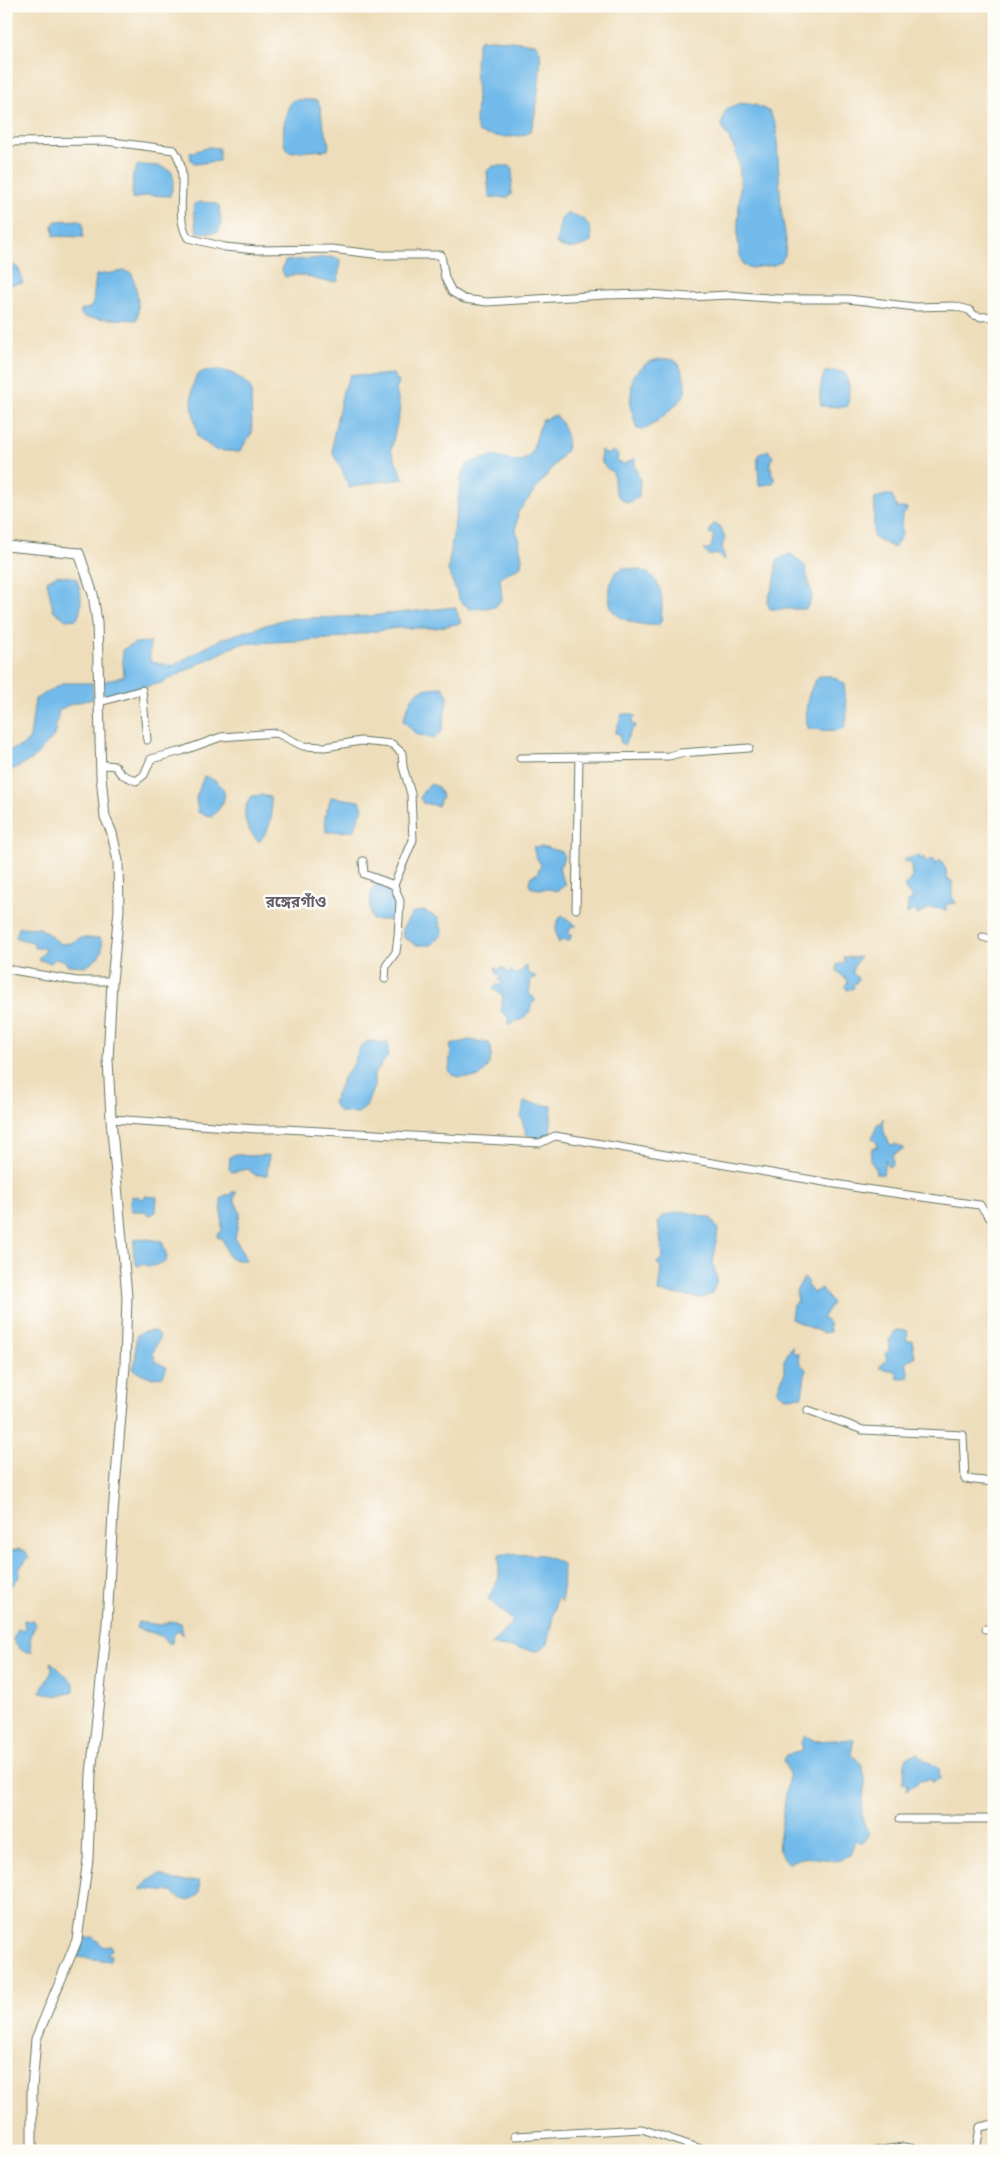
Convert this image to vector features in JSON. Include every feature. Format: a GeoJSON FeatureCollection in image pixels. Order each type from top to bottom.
{"type":"FeatureCollection","features":[{"type":"Feature","properties":{"kind":"street"},"geometry":{"type":"LineString","coordinates":[[6,142],[105,141],[174,150],[180,164],[182,224],[188,238],[256,250],[330,249],[382,255],[441,256],[445,278],[452,292],[464,298],[497,301],[527,300],[553,296],[568,298],[649,294],[729,295],[781,299],[848,299],[916,307],[962,307],[974,315],[994,316]]}},
{"type":"Feature","properties":{"kind":"street"},"geometry":{"type":"LineString","coordinates":[[6,546],[79,553],[93,594],[98,622],[101,766],[105,817],[112,833],[118,861],[120,910],[112,981],[108,1060],[126,1296],[125,1366],[113,1513],[107,1624],[91,1774],[88,1859],[80,1922],[77,1940],[36,2039],[32,2088],[32,2151]]}},
{"type":"Feature","properties":{"kind":"street"},"geometry":{"type":"LineString","coordinates":[[100,702],[142,690],[147,740]]}},
{"type":"Feature","properties":{"kind":"street"},"geometry":{"type":"LineString","coordinates":[[101,766],[115,766],[121,774],[136,781],[144,775],[151,759],[182,751],[221,737],[278,732],[303,746],[325,747],[361,741],[392,744],[402,753],[403,767],[411,794],[413,840],[394,886],[400,901],[398,937],[396,952],[386,966],[385,978]]}},
{"type":"Feature","properties":{"kind":"street"},"geometry":{"type":"LineString","coordinates":[[520,758],[669,756],[680,753],[749,748]]}},
{"type":"Feature","properties":{"kind":"street"},"geometry":{"type":"LineString","coordinates":[[576,909],[579,757]]}},
{"type":"Feature","properties":{"kind":"street"},"geometry":{"type":"LineString","coordinates":[[363,861],[364,874],[394,886]]}},
{"type":"Feature","properties":{"kind":"street"},"geometry":{"type":"LineString","coordinates":[[983,937],[994,940]]}},
{"type":"Feature","properties":{"kind":"street"},"geometry":{"type":"LineString","coordinates":[[6,969],[77,981],[112,981]]}},
{"type":"Feature","properties":{"kind":"street"},"geometry":{"type":"LineString","coordinates":[[111,1119],[257,1129],[540,1143],[555,1136],[864,1189],[980,1205],[994,1223]]}},
{"type":"Feature","properties":{"kind":"street"},"geometry":{"type":"LineString","coordinates":[[808,1410],[863,1430],[964,1435],[965,1479],[994,1482]]}},
{"type":"Feature","properties":{"kind":"street"},"geometry":{"type":"LineString","coordinates":[[900,1819],[994,1819]]}},
{"type":"Feature","properties":{"kind":"street"},"geometry":{"type":"LineString","coordinates":[[976,2151],[980,2127],[994,2124]]}},
{"type":"Feature","properties":{"kind":"street"},"geometry":{"type":"LineString","coordinates":[[515,2136],[642,2129],[707,2151]]}},
{"type":"Feature","properties":{"kind":"street"},"geometry":{"type":"LineString","coordinates":[[875,2151],[903,2147],[929,2151]]}},
{"type":"Feature","properties":{"kind":"water"},"geometry":{"type":"Polygon","coordinates":[[[493,39],[536,44],[540,51],[538,92],[532,126],[530,131],[520,136],[505,137],[478,132],[476,124],[477,95],[475,67],[478,43],[480,40],[493,39]]]}},
{"type":"Feature","properties":{"kind":"water"},"geometry":{"type":"Polygon","coordinates":[[[294,100],[317,100],[328,140],[328,150],[289,152],[285,146],[284,128],[288,108],[294,100]]]}},
{"type":"Feature","properties":{"kind":"water"},"geometry":{"type":"Polygon","coordinates":[[[740,103],[755,105],[769,111],[776,125],[781,208],[786,240],[785,255],[781,262],[774,265],[751,268],[743,265],[740,253],[738,241],[739,166],[735,149],[722,124],[726,109],[740,103]]]}},
{"type":"Feature","properties":{"kind":"water"},"geometry":{"type":"Polygon","coordinates":[[[209,147],[219,148],[219,161],[195,164],[191,160],[190,153],[209,147]]]}},
{"type":"Feature","properties":{"kind":"water"},"geometry":{"type":"Polygon","coordinates":[[[137,166],[160,166],[172,172],[174,181],[170,196],[149,195],[132,199],[133,175],[137,166]]]}},
{"type":"Feature","properties":{"kind":"water"},"geometry":{"type":"Polygon","coordinates":[[[493,166],[510,166],[513,168],[511,195],[508,198],[489,197],[487,171],[493,166]]]}},
{"type":"Feature","properties":{"kind":"water"},"geometry":{"type":"Polygon","coordinates":[[[200,202],[214,203],[219,206],[221,223],[219,231],[213,233],[197,232],[193,207],[194,204],[200,202]]]}},
{"type":"Feature","properties":{"kind":"water"},"geometry":{"type":"Polygon","coordinates":[[[567,214],[583,219],[586,222],[590,230],[591,242],[573,248],[560,246],[556,243],[561,219],[567,214]]]}},
{"type":"Feature","properties":{"kind":"water"},"geometry":{"type":"Polygon","coordinates":[[[81,220],[83,237],[54,236],[53,224],[56,221],[81,220]]]}},
{"type":"Feature","properties":{"kind":"water"},"geometry":{"type":"Polygon","coordinates":[[[329,257],[340,260],[338,281],[331,282],[298,275],[285,277],[282,270],[285,261],[329,257]]]}},
{"type":"Feature","properties":{"kind":"water"},"geometry":{"type":"Polygon","coordinates":[[[6,265],[13,265],[19,269],[23,283],[6,285],[6,265]]]}},
{"type":"Feature","properties":{"kind":"water"},"geometry":{"type":"Polygon","coordinates":[[[125,271],[132,274],[135,285],[138,302],[137,320],[87,318],[81,315],[81,310],[90,308],[93,303],[96,275],[125,271]]]}},
{"type":"Feature","properties":{"kind":"water"},"geometry":{"type":"Polygon","coordinates":[[[660,359],[673,359],[678,364],[685,382],[684,395],[654,424],[644,429],[637,429],[630,405],[633,375],[648,362],[660,359]]]}},
{"type":"Feature","properties":{"kind":"water"},"geometry":{"type":"Polygon","coordinates":[[[218,370],[236,376],[251,388],[252,433],[239,452],[215,450],[198,437],[192,402],[193,384],[202,372],[218,370]]]}},
{"type":"Feature","properties":{"kind":"water"},"geometry":{"type":"Polygon","coordinates":[[[825,372],[845,372],[849,387],[848,406],[821,406],[822,380],[825,372]]]}},
{"type":"Feature","properties":{"kind":"water"},"geometry":{"type":"Polygon","coordinates":[[[351,374],[368,376],[393,374],[399,382],[396,389],[400,410],[391,450],[404,479],[375,482],[349,488],[342,469],[333,454],[333,438],[343,391],[351,374]]]}},
{"type":"Feature","properties":{"kind":"water"},"geometry":{"type":"Polygon","coordinates":[[[556,415],[565,431],[567,449],[518,512],[516,529],[522,558],[521,566],[500,577],[502,599],[495,607],[470,609],[460,601],[448,570],[461,479],[467,464],[492,456],[519,462],[531,455],[542,420],[556,415]]]}},
{"type":"Feature","properties":{"kind":"water"},"geometry":{"type":"Polygon","coordinates":[[[601,450],[608,455],[612,451],[618,454],[617,462],[625,464],[635,458],[635,467],[640,480],[639,497],[628,503],[619,497],[615,490],[613,472],[604,466],[601,461],[601,450]]]}},
{"type":"Feature","properties":{"kind":"water"},"geometry":{"type":"Polygon","coordinates":[[[768,450],[773,457],[770,462],[772,474],[775,478],[773,483],[759,486],[758,455],[768,450]]]}},
{"type":"Feature","properties":{"kind":"water"},"geometry":{"type":"Polygon","coordinates":[[[892,495],[897,508],[907,508],[902,516],[902,535],[894,548],[873,537],[875,498],[892,495]]]}},
{"type":"Feature","properties":{"kind":"water"},"geometry":{"type":"Polygon","coordinates":[[[714,524],[720,526],[725,537],[722,547],[725,560],[716,554],[710,556],[703,550],[711,548],[714,534],[709,534],[714,524]]]}},
{"type":"Feature","properties":{"kind":"water"},"geometry":{"type":"Polygon","coordinates":[[[791,554],[805,566],[812,597],[806,609],[770,609],[767,602],[775,578],[777,562],[791,554]]]}},
{"type":"Feature","properties":{"kind":"water"},"geometry":{"type":"Polygon","coordinates":[[[623,568],[646,572],[658,584],[661,592],[662,611],[661,622],[658,625],[634,623],[622,618],[613,611],[609,597],[610,585],[616,572],[623,568]]]}},
{"type":"Feature","properties":{"kind":"water"},"geometry":{"type":"Polygon","coordinates":[[[57,575],[76,578],[80,588],[81,599],[77,619],[66,620],[53,610],[47,581],[57,575]]]}},
{"type":"Feature","properties":{"kind":"water"},"geometry":{"type":"Polygon","coordinates":[[[455,607],[461,623],[436,628],[396,628],[329,639],[239,644],[161,683],[104,697],[102,682],[124,676],[122,650],[135,643],[150,642],[150,661],[172,666],[221,639],[285,619],[370,616],[455,607]]]}},
{"type":"Feature","properties":{"kind":"water"},"geometry":{"type":"Polygon","coordinates":[[[819,676],[831,676],[844,683],[847,715],[845,727],[841,729],[808,728],[806,715],[807,700],[819,676]]]}},
{"type":"Feature","properties":{"kind":"water"},"geometry":{"type":"Polygon","coordinates":[[[64,683],[92,683],[93,699],[71,704],[59,710],[54,736],[33,759],[6,773],[6,751],[23,746],[30,738],[35,699],[64,683]]]}},
{"type":"Feature","properties":{"kind":"water"},"geometry":{"type":"Polygon","coordinates":[[[442,687],[448,695],[442,731],[434,739],[416,734],[403,721],[409,704],[419,691],[442,687]]]}},
{"type":"Feature","properties":{"kind":"water"},"geometry":{"type":"Polygon","coordinates":[[[622,714],[631,714],[636,717],[632,720],[633,725],[636,725],[624,745],[620,742],[620,734],[615,733],[622,714]]]}},
{"type":"Feature","properties":{"kind":"water"},"geometry":{"type":"Polygon","coordinates":[[[204,776],[213,779],[223,788],[224,799],[222,805],[211,817],[198,812],[196,798],[204,776]]]}},
{"type":"Feature","properties":{"kind":"water"},"geometry":{"type":"Polygon","coordinates":[[[431,784],[438,787],[442,796],[438,806],[423,803],[420,798],[424,790],[431,784]]]}},
{"type":"Feature","properties":{"kind":"water"},"geometry":{"type":"Polygon","coordinates":[[[252,796],[270,797],[271,816],[267,831],[259,842],[247,826],[245,814],[248,802],[252,796]]]}},
{"type":"Feature","properties":{"kind":"water"},"geometry":{"type":"Polygon","coordinates":[[[331,797],[360,801],[363,808],[353,831],[326,832],[325,817],[331,797]]]}},
{"type":"Feature","properties":{"kind":"water"},"geometry":{"type":"Polygon","coordinates":[[[542,846],[562,852],[564,856],[559,866],[561,876],[566,885],[556,891],[530,887],[531,876],[537,874],[541,865],[533,847],[542,846]]]}},
{"type":"Feature","properties":{"kind":"water"},"geometry":{"type":"Polygon","coordinates":[[[919,855],[919,859],[924,857],[924,860],[927,861],[933,859],[935,866],[940,859],[946,870],[947,879],[952,881],[952,897],[956,903],[946,904],[946,911],[932,908],[918,915],[913,910],[907,914],[908,902],[913,900],[904,887],[912,877],[911,865],[904,860],[919,855]]]}},
{"type":"Feature","properties":{"kind":"water"},"geometry":{"type":"Polygon","coordinates":[[[379,880],[394,885],[399,909],[392,920],[372,920],[370,899],[373,889],[379,880]]]}},
{"type":"Feature","properties":{"kind":"water"},"geometry":{"type":"Polygon","coordinates":[[[424,911],[438,918],[443,934],[432,945],[416,945],[403,937],[402,929],[413,912],[424,911]]]}},
{"type":"Feature","properties":{"kind":"water"},"geometry":{"type":"Polygon","coordinates":[[[562,915],[577,926],[572,926],[568,934],[572,935],[569,941],[562,940],[559,943],[556,936],[556,928],[562,915]]]}},
{"type":"Feature","properties":{"kind":"water"},"geometry":{"type":"Polygon","coordinates":[[[19,927],[40,928],[61,944],[71,943],[80,938],[100,938],[102,951],[87,966],[67,965],[64,960],[55,959],[51,963],[40,960],[39,957],[45,952],[44,948],[34,948],[33,942],[16,938],[19,927]]]}},
{"type":"Feature","properties":{"kind":"water"},"geometry":{"type":"Polygon","coordinates":[[[860,957],[853,968],[853,974],[858,978],[856,983],[853,984],[854,988],[847,990],[845,986],[848,981],[837,971],[837,964],[842,964],[845,961],[843,958],[860,957]]]}},
{"type":"Feature","properties":{"kind":"water"},"geometry":{"type":"Polygon","coordinates":[[[524,966],[527,966],[527,972],[536,977],[531,979],[529,993],[536,1000],[531,1005],[531,1011],[512,1025],[508,1024],[508,1017],[501,1011],[503,996],[493,988],[496,985],[501,985],[503,982],[498,980],[502,977],[497,974],[495,967],[498,970],[503,967],[508,973],[511,971],[516,974],[523,970],[524,966]]]}},
{"type":"Feature","properties":{"kind":"water"},"geometry":{"type":"Polygon","coordinates":[[[469,1040],[489,1043],[491,1048],[490,1062],[486,1070],[479,1077],[455,1076],[449,1072],[451,1045],[469,1040]]]}},
{"type":"Feature","properties":{"kind":"water"},"geometry":{"type":"Polygon","coordinates":[[[368,1041],[388,1043],[388,1056],[374,1074],[374,1086],[366,1107],[358,1113],[339,1112],[333,1103],[343,1078],[353,1065],[360,1047],[368,1041]]]}},
{"type":"Feature","properties":{"kind":"water"},"geometry":{"type":"Polygon","coordinates":[[[524,1102],[552,1106],[550,1139],[534,1138],[527,1135],[521,1118],[524,1102]]]}},
{"type":"Feature","properties":{"kind":"water"},"geometry":{"type":"Polygon","coordinates":[[[883,1118],[884,1132],[890,1145],[896,1144],[904,1149],[892,1155],[893,1164],[888,1167],[885,1159],[883,1174],[876,1174],[870,1160],[872,1148],[877,1147],[877,1143],[872,1138],[878,1123],[881,1124],[883,1118]]]}},
{"type":"Feature","properties":{"kind":"water"},"geometry":{"type":"Polygon","coordinates":[[[235,1154],[248,1156],[269,1155],[267,1175],[255,1175],[248,1169],[232,1172],[229,1169],[230,1157],[235,1154]]]}},
{"type":"Feature","properties":{"kind":"water"},"geometry":{"type":"Polygon","coordinates":[[[232,1192],[236,1192],[234,1199],[240,1213],[235,1238],[246,1260],[236,1260],[228,1256],[223,1240],[216,1236],[222,1231],[221,1199],[232,1192]]]}},
{"type":"Feature","properties":{"kind":"water"},"geometry":{"type":"Polygon","coordinates":[[[138,1196],[142,1200],[145,1196],[157,1197],[156,1212],[150,1215],[144,1211],[132,1211],[130,1207],[131,1197],[138,1196]]]}},
{"type":"Feature","properties":{"kind":"water"},"geometry":{"type":"Polygon","coordinates":[[[682,1211],[711,1218],[718,1230],[713,1263],[717,1280],[712,1294],[701,1298],[658,1292],[661,1268],[657,1263],[663,1257],[658,1223],[663,1216],[682,1211]]]}},
{"type":"Feature","properties":{"kind":"water"},"geometry":{"type":"Polygon","coordinates":[[[135,1239],[162,1241],[167,1257],[166,1261],[158,1265],[143,1264],[137,1266],[133,1253],[135,1239]]]}},
{"type":"Feature","properties":{"kind":"water"},"geometry":{"type":"Polygon","coordinates":[[[804,1278],[809,1282],[807,1285],[813,1293],[821,1288],[832,1303],[822,1318],[829,1323],[830,1332],[823,1333],[791,1319],[793,1304],[798,1301],[796,1291],[804,1278]]]}},
{"type":"Feature","properties":{"kind":"water"},"geometry":{"type":"Polygon","coordinates":[[[896,1330],[908,1331],[906,1341],[912,1340],[915,1357],[906,1361],[909,1377],[898,1379],[896,1371],[879,1368],[887,1359],[885,1354],[889,1350],[889,1341],[896,1330]]]}},
{"type":"Feature","properties":{"kind":"water"},"geometry":{"type":"Polygon","coordinates":[[[156,1331],[160,1336],[153,1353],[156,1362],[167,1367],[163,1376],[153,1378],[135,1371],[133,1368],[137,1335],[143,1332],[156,1331]]]}},
{"type":"Feature","properties":{"kind":"water"},"geometry":{"type":"Polygon","coordinates":[[[792,1346],[793,1353],[798,1353],[800,1364],[806,1369],[802,1396],[786,1397],[777,1391],[784,1374],[784,1360],[792,1346]]]}},
{"type":"Feature","properties":{"kind":"water"},"geometry":{"type":"Polygon","coordinates":[[[18,1549],[25,1551],[29,1557],[19,1568],[20,1576],[9,1586],[6,1583],[8,1555],[9,1552],[18,1549]]]}},
{"type":"Feature","properties":{"kind":"water"},"geometry":{"type":"Polygon","coordinates":[[[499,1554],[542,1555],[563,1564],[562,1602],[557,1597],[547,1644],[539,1651],[491,1645],[513,1621],[488,1599],[499,1578],[499,1554]]]}},
{"type":"Feature","properties":{"kind":"water"},"geometry":{"type":"Polygon","coordinates":[[[32,1619],[35,1624],[30,1640],[32,1652],[29,1652],[17,1646],[13,1639],[18,1629],[25,1630],[24,1620],[30,1621],[32,1619]]]}},
{"type":"Feature","properties":{"kind":"water"},"geometry":{"type":"Polygon","coordinates":[[[170,1621],[181,1623],[183,1635],[178,1630],[173,1636],[172,1643],[168,1643],[157,1635],[136,1628],[138,1622],[161,1625],[170,1621]]]}},
{"type":"Feature","properties":{"kind":"water"},"geometry":{"type":"Polygon","coordinates":[[[51,1662],[74,1683],[74,1691],[59,1696],[40,1692],[52,1671],[51,1662]]]}},
{"type":"Feature","properties":{"kind":"water"},"geometry":{"type":"Polygon","coordinates":[[[805,1735],[815,1741],[854,1739],[851,1754],[863,1769],[865,1786],[862,1815],[869,1834],[862,1843],[855,1840],[850,1855],[842,1858],[834,1860],[805,1858],[788,1864],[778,1848],[789,1773],[783,1760],[786,1755],[803,1751],[801,1742],[805,1735]]]}},
{"type":"Feature","properties":{"kind":"water"},"geometry":{"type":"Polygon","coordinates":[[[919,1753],[923,1759],[939,1768],[940,1779],[931,1782],[929,1779],[920,1781],[907,1790],[908,1784],[902,1783],[906,1760],[907,1757],[919,1753]]]}},
{"type":"Feature","properties":{"kind":"water"},"geometry":{"type":"Polygon","coordinates":[[[160,1874],[174,1881],[199,1881],[200,1888],[198,1893],[189,1901],[179,1898],[172,1892],[140,1889],[148,1881],[160,1874]]]}},
{"type":"Feature","properties":{"kind":"water"},"geometry":{"type":"Polygon","coordinates":[[[93,1937],[104,1947],[111,1946],[112,1950],[107,1955],[111,1956],[110,1961],[77,1957],[82,1949],[82,1938],[93,1937]]]}},
{"type":"Feature","properties":{"kind":"district","name":"রঙ্গেরগাঁও"},"geometry":{"type":"Point","coordinates":[296,901]}}]}
